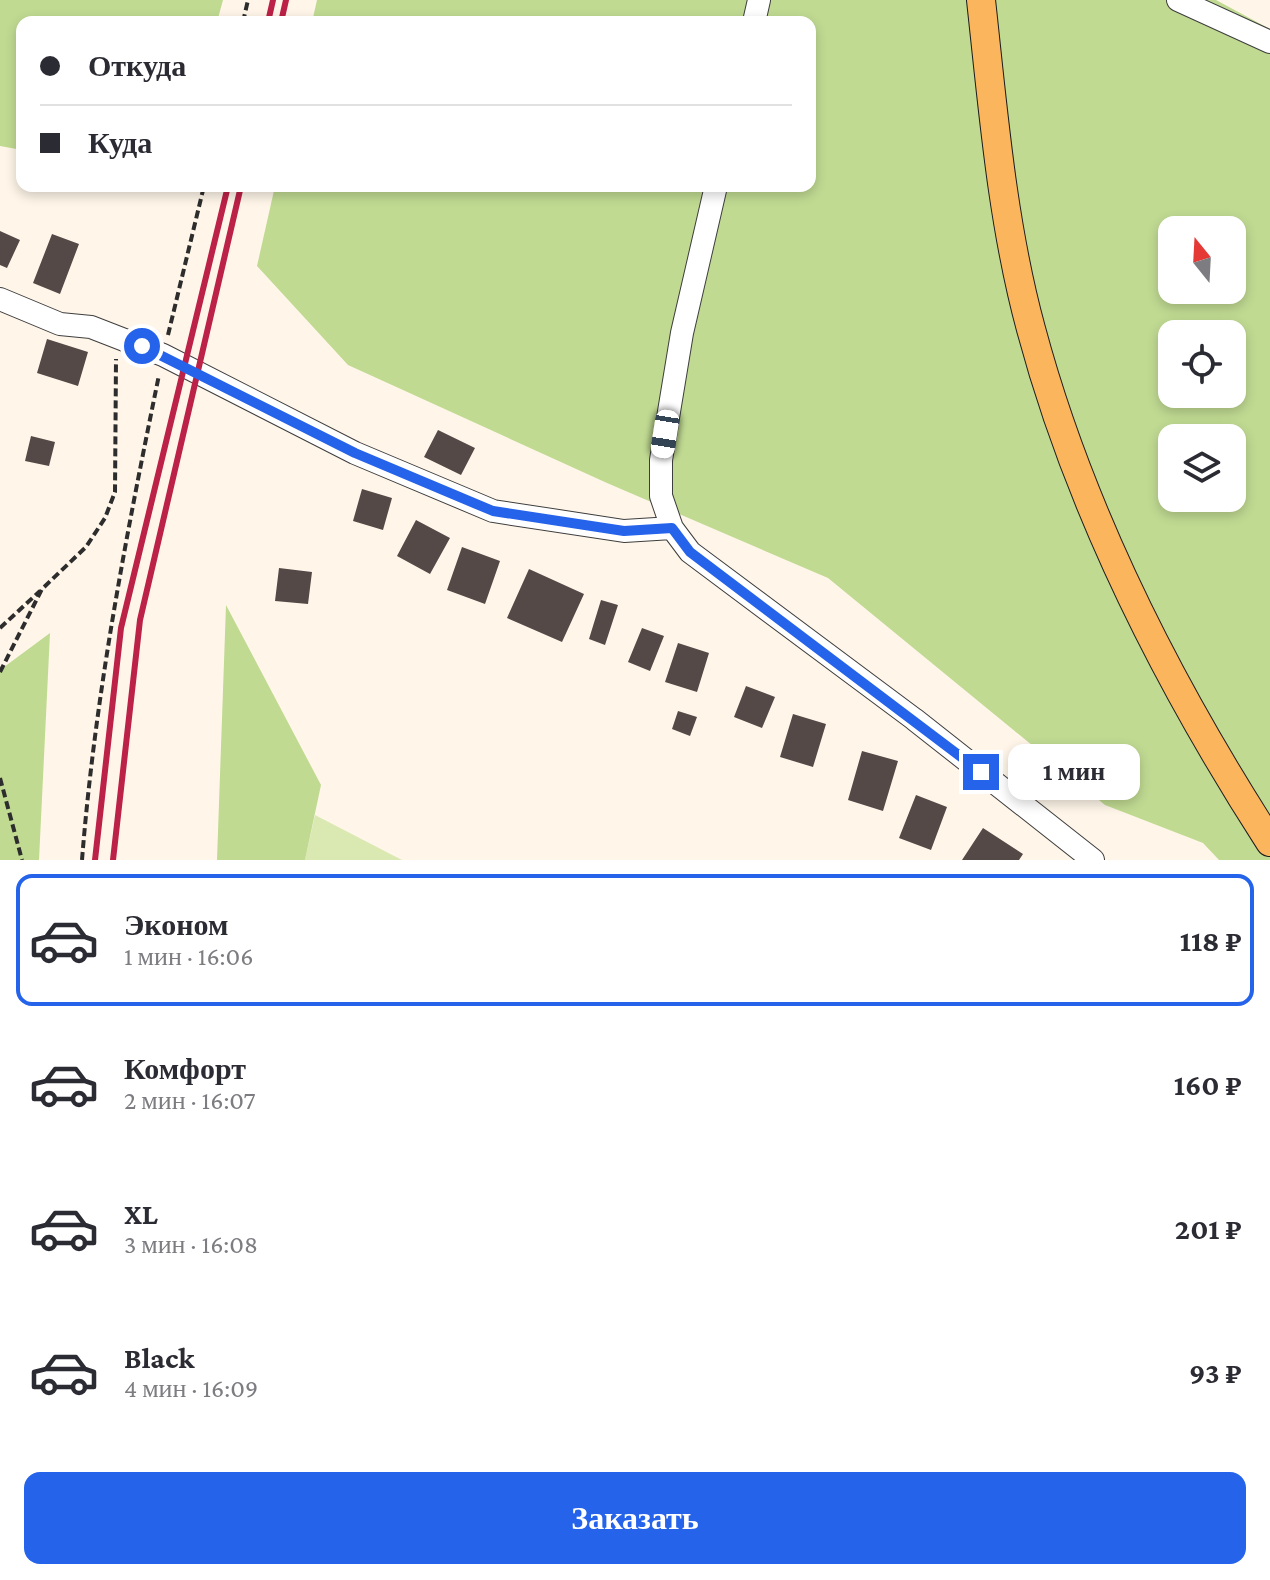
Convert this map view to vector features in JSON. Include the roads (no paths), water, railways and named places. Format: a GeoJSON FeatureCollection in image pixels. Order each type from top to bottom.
{"type":"FeatureCollection","features":[{"type":"Feature","properties":{"kind":"main road"},"geometry":{"type":"LineString","coordinates":[[981,0],[1011,226],[1030,325],[1055,413],[1085,492],[1168,669],[1270,842]]}},
{"type":"Feature","properties":{"kind":"street"},"geometry":{"type":"LineString","coordinates":[[1178,0],[1270,42]]}},
{"type":"Feature","properties":{"kind":"street"},"geometry":{"type":"LineString","coordinates":[[715,192],[682,333],[661,460],[661,496],[672,528],[690,552],[914,719],[1093,860]]}},
{"type":"Feature","properties":{"kind":"street"},"geometry":{"type":"LineString","coordinates":[[0,299],[60,324],[91,327],[122,337],[355,453],[493,511],[624,531],[672,528]]}},
{"type":"Feature","properties":{"kind":"railway"},"geometry":{"type":"LineString","coordinates":[[269,16],[273,0]]}},
{"type":"Feature","properties":{"kind":"railway"},"geometry":{"type":"LineString","coordinates":[[282,16],[286,0]]}},
{"type":"Feature","properties":{"kind":"railway"},"geometry":{"type":"LineString","coordinates":[[95,860],[121,628],[227,192]]}},
{"type":"Feature","properties":{"kind":"railway"},"geometry":{"type":"LineString","coordinates":[[113,860],[140,620],[240,192]]}}]}
